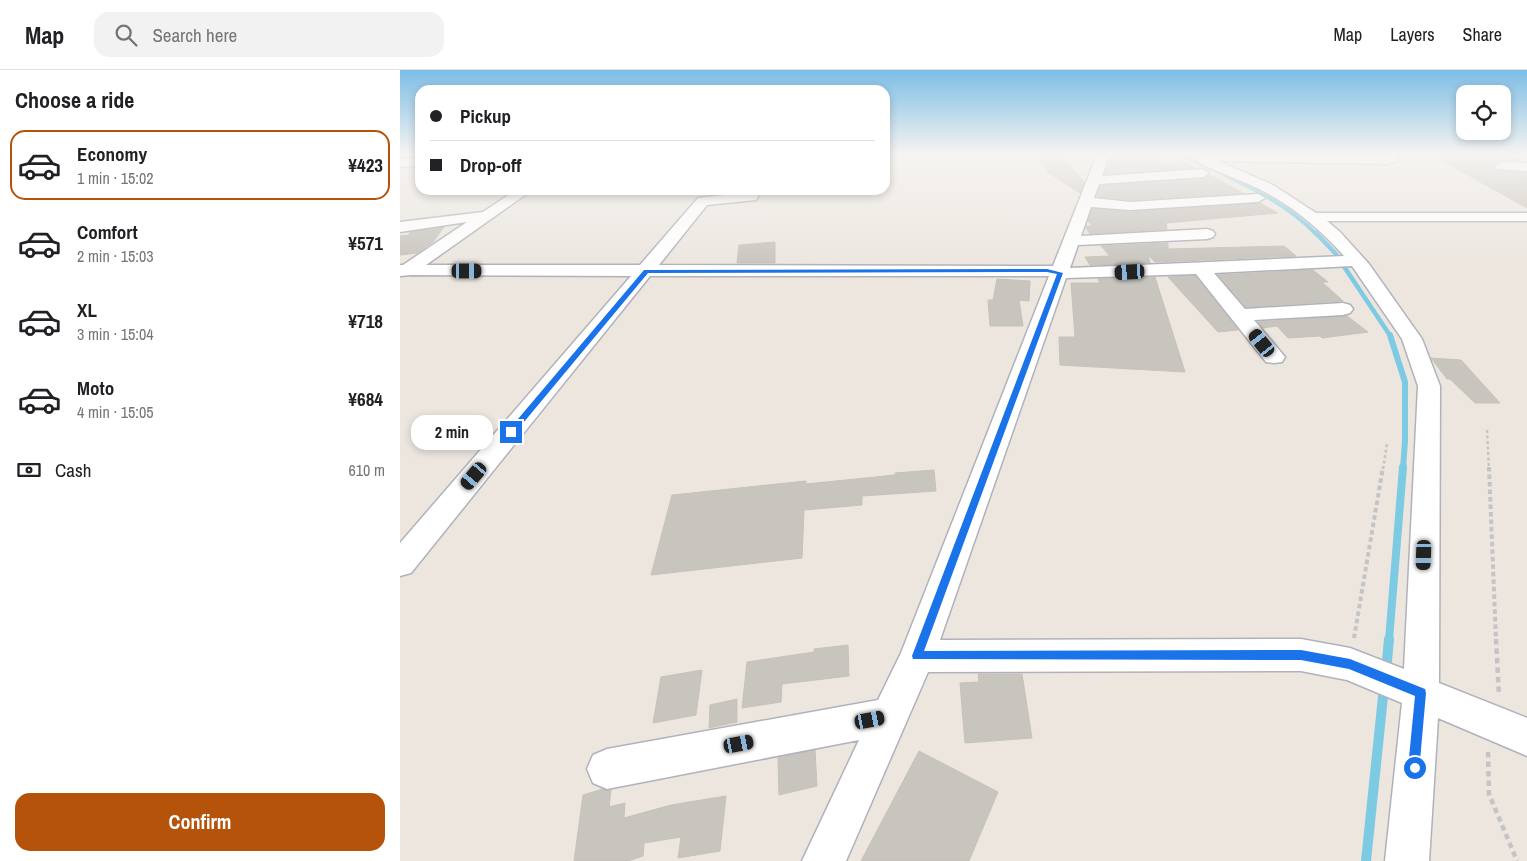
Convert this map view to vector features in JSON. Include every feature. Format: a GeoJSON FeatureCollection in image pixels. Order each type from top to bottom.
{"type":"FeatureCollection","features":[{"type":"Feature","properties":{"kind":"street"},"geometry":{"type":"LineString","coordinates":[[824,861],[917,656],[1089,192]]}},
{"type":"Feature","properties":{"kind":"street"},"geometry":{"type":"LineString","coordinates":[[1111,192],[1130,206],[1258,198]]}},
{"type":"Feature","properties":{"kind":"street"},"geometry":{"type":"LineString","coordinates":[[1274,192],[1313,217],[1334,235],[1349,261]]}},
{"type":"Feature","properties":{"kind":"street"},"geometry":{"type":"LineString","coordinates":[[402,272],[518,195]]}},
{"type":"Feature","properties":{"kind":"street"},"geometry":{"type":"LineString","coordinates":[[400,564],[703,201],[751,197],[750,195]]}},
{"type":"Feature","properties":{"kind":"street"},"geometry":{"type":"LineString","coordinates":[[400,227],[488,215]]}},
{"type":"Feature","properties":{"kind":"street"},"geometry":{"type":"LineString","coordinates":[[1313,217],[1527,217]]}},
{"type":"Feature","properties":{"kind":"street"},"geometry":{"type":"LineString","coordinates":[[1071,241],[1208,234]]}},
{"type":"Feature","properties":{"kind":"street"},"geometry":{"type":"LineString","coordinates":[[402,272],[1047,270],[1077,274],[1323,261],[1349,261],[1363,268],[1412,339],[1429,386],[1409,688],[1407,861]]}},
{"type":"Feature","properties":{"kind":"street"},"geometry":{"type":"LineString","coordinates":[[1200,268],[1274,357]]}},
{"type":"Feature","properties":{"kind":"street"},"geometry":{"type":"LineString","coordinates":[[1239,315],[1343,309]]}},
{"type":"Feature","properties":{"kind":"street"},"geometry":{"type":"LineString","coordinates":[[917,656],[1301,655],[1354,665],[1505,728]]}},
{"type":"Feature","properties":{"kind":"street"},"geometry":{"type":"LineString","coordinates":[[607,769],[889,716]]}},
{"type":"Feature","properties":{"kind":"path"},"geometry":{"type":"LineString","coordinates":[[1487,430],[1505,728],[1489,794],[1517,861]]}},
{"type":"Feature","properties":{"kind":"path"},"geometry":{"type":"LineString","coordinates":[[1354,665],[1387,444]]}},
{"type":"Feature","properties":{"kind":"building"},"geometry":{"type":"Polygon","coordinates":[[[1098,192],[1243,193],[1130,200],[1097,196],[1098,192]]]}},
{"type":"Feature","properties":{"kind":"building"},"geometry":{"type":"Polygon","coordinates":[[[1498,192],[1527,192],[1527,208],[1498,192]]]}},
{"type":"Feature","properties":{"kind":"building"},"geometry":{"type":"Polygon","coordinates":[[[1260,203],[1278,213],[1166,223],[1167,229],[1090,234],[1086,228],[1086,226],[1092,226],[1088,221],[1092,209],[1130,212],[1260,203]]]}},
{"type":"Feature","properties":{"kind":"building"},"geometry":{"type":"Polygon","coordinates":[[[444,227],[433,242],[417,253],[400,255],[400,236],[409,235],[410,232],[444,227]]]}},
{"type":"Feature","properties":{"kind":"building"},"geometry":{"type":"Polygon","coordinates":[[[775,242],[775,263],[737,263],[739,245],[775,242]]]}},
{"type":"Feature","properties":{"kind":"building"},"geometry":{"type":"Polygon","coordinates":[[[1168,243],[1168,249],[1284,246],[1296,256],[1155,262],[1148,255],[1150,263],[1090,265],[1085,257],[1110,256],[1101,246],[1168,243]]]}},
{"type":"Feature","properties":{"kind":"building"},"geometry":{"type":"Polygon","coordinates":[[[1313,270],[1328,282],[1322,282],[1343,301],[1246,307],[1218,275],[1313,270]]]}},
{"type":"Feature","properties":{"kind":"building"},"geometry":{"type":"Polygon","coordinates":[[[1195,276],[1238,330],[1218,332],[1168,277],[1195,276]]]}},
{"type":"Feature","properties":{"kind":"building"},"geometry":{"type":"Polygon","coordinates":[[[1155,277],[1185,372],[1060,365],[1059,337],[1075,337],[1071,283],[1100,283],[1098,279],[1155,277]]]}},
{"type":"Feature","properties":{"kind":"building"},"geometry":{"type":"Polygon","coordinates":[[[997,279],[1030,281],[1029,301],[1019,300],[1023,326],[990,326],[988,300],[993,300],[997,279]]]}},
{"type":"Feature","properties":{"kind":"building"},"geometry":{"type":"Polygon","coordinates":[[[1347,316],[1368,332],[1322,338],[1320,336],[1288,338],[1277,326],[1263,328],[1258,322],[1347,316]]]}},
{"type":"Feature","properties":{"kind":"building"},"geometry":{"type":"Polygon","coordinates":[[[1431,358],[1461,360],[1500,403],[1475,403],[1450,379],[1447,379],[1431,358]]]}},
{"type":"Feature","properties":{"kind":"building"},"geometry":{"type":"Polygon","coordinates":[[[934,470],[936,491],[862,496],[862,505],[804,510],[802,558],[651,575],[672,495],[806,481],[806,484],[934,470]]]}},
{"type":"Feature","properties":{"kind":"building"},"geometry":{"type":"Polygon","coordinates":[[[848,645],[849,676],[782,684],[781,702],[742,708],[747,662],[814,652],[814,649],[848,645]]]}},
{"type":"Feature","properties":{"kind":"building"},"geometry":{"type":"Polygon","coordinates":[[[702,670],[696,715],[653,723],[661,677],[702,670]]]}},
{"type":"Feature","properties":{"kind":"building"},"geometry":{"type":"Polygon","coordinates":[[[978,674],[1022,674],[1032,738],[965,743],[960,683],[979,682],[978,674]]]}},
{"type":"Feature","properties":{"kind":"building"},"geometry":{"type":"Polygon","coordinates":[[[737,699],[737,722],[709,728],[710,705],[737,699]]]}},
{"type":"Feature","properties":{"kind":"building"},"geometry":{"type":"Polygon","coordinates":[[[815,750],[817,786],[779,795],[778,758],[815,750]]]}},
{"type":"Feature","properties":{"kind":"building"},"geometry":{"type":"Polygon","coordinates":[[[919,751],[998,792],[969,861],[861,861],[919,751]]]}},
{"type":"Feature","properties":{"kind":"building"},"geometry":{"type":"Polygon","coordinates":[[[603,789],[611,790],[609,807],[625,803],[624,818],[671,805],[726,796],[720,851],[678,858],[681,837],[644,843],[643,856],[628,861],[574,861],[583,795],[603,789]]]}},
{"type":"Feature","properties":{"kind":"waterway"},"geometry":{"type":"LineString","coordinates":[[1259,192],[1287,210],[1317,235]]}},
{"type":"Feature","properties":{"kind":"waterway"},"geometry":{"type":"LineString","coordinates":[[1316,233],[1335,253],[1390,336]]}},
{"type":"Feature","properties":{"kind":"waterway"},"geometry":{"type":"LineString","coordinates":[[1390,336],[1405,382],[1403,469]]}},
{"type":"Feature","properties":{"kind":"waterway"},"geometry":{"type":"LineString","coordinates":[[1389,640],[1403,467]]}},
{"type":"Feature","properties":{"kind":"waterway"},"geometry":{"type":"LineString","coordinates":[[1386,672],[1389,639]]}},
{"type":"Feature","properties":{"kind":"waterway"},"geometry":{"type":"LineString","coordinates":[[1366,861],[1384,687]]}},
{"type":"Feature","properties":{"kind":"route"},"geometry":{"type":"LineString","coordinates":[[511,432],[646,271],[1047,270],[1060,273],[917,656],[1301,655],[1350,664],[1421,693],[1415,768]]}}]}
